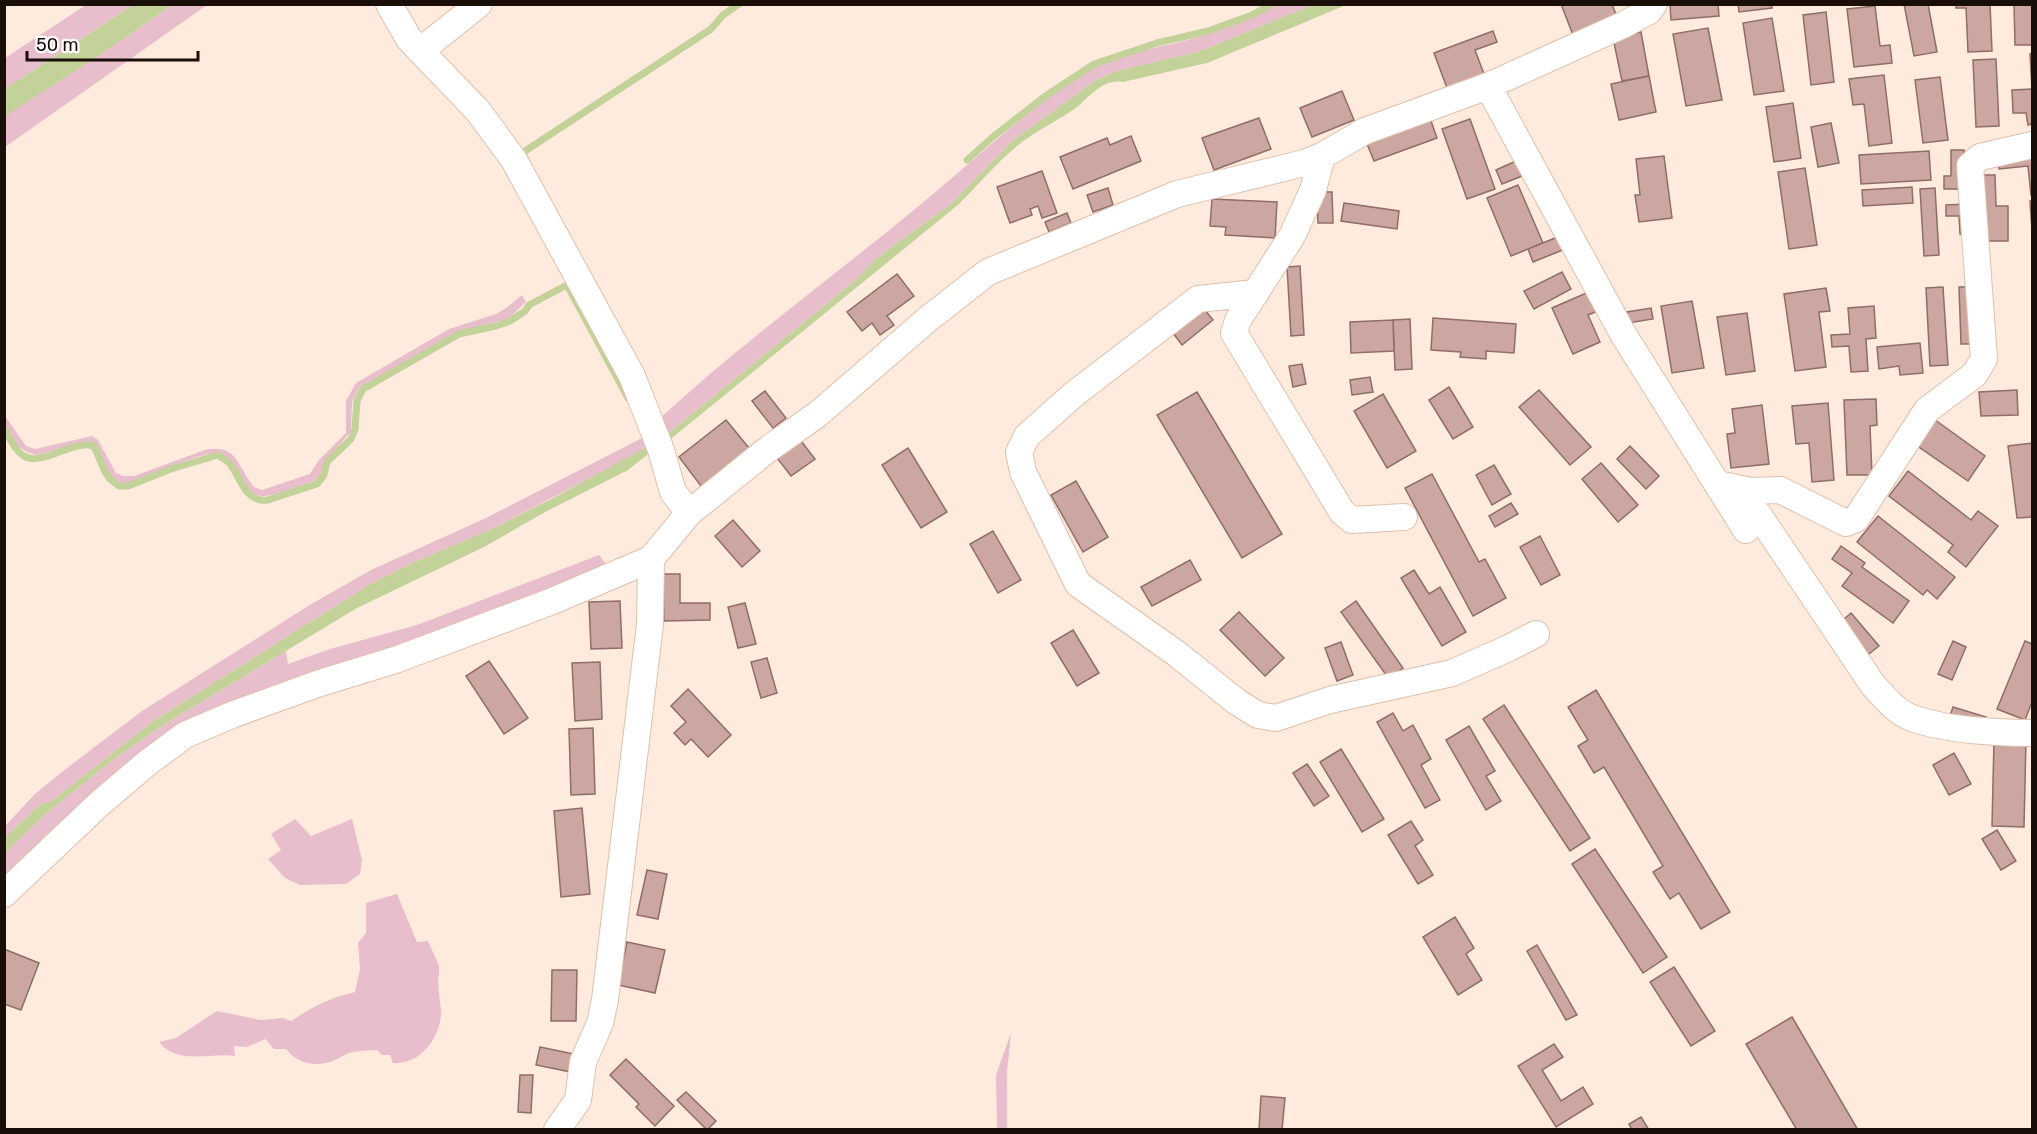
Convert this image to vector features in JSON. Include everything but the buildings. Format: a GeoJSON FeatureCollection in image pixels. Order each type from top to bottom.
{"type":"FeatureCollection","features":[{"type":"Feature","properties":{"kind":"street"},"geometry":{"type":"LineString","coordinates":[[389,4],[409,39],[478,111],[514,160],[632,376],[661,450],[673,492],[689,513]]}},
{"type":"Feature","properties":{"kind":"street"},"geometry":{"type":"LineString","coordinates":[[420,51],[480,4]]}},
{"type":"Feature","properties":{"kind":"street"},"geometry":{"type":"LineString","coordinates":[[4,894],[99,804],[185,735],[316,684],[398,659],[550,602],[651,559],[689,513],[767,450],[818,414],[928,319],[988,272],[1177,194],[1304,163],[1322,156],[1365,131],[1488,86],[1623,25],[1649,10],[1654,4]]}},
{"type":"Feature","properties":{"kind":"street"},"geometry":{"type":"LineString","coordinates":[[1488,86],[1623,334],[1746,530]]}},
{"type":"Feature","properties":{"kind":"street"},"geometry":{"type":"LineString","coordinates":[[1717,483],[1751,491],[1780,490],[1846,523],[1856,519],[1927,410],[1974,375],[1984,359],[1970,166],[1980,157],[1991,153],[2032,145]]}},
{"type":"Feature","properties":{"kind":"street"},"geometry":{"type":"LineString","coordinates":[[1322,156],[1313,190],[1292,236],[1238,320],[1234,333],[1342,512],[1352,520],[1404,518]]}},
{"type":"Feature","properties":{"kind":"street"},"geometry":{"type":"LineString","coordinates":[[1256,293],[1198,299],[1073,395],[1027,436],[1019,452],[1023,472],[1078,584],[1177,654],[1237,702],[1258,715],[1275,718],[1330,700],[1452,673],[1536,634]]}},
{"type":"Feature","properties":{"kind":"street"},"geometry":{"type":"LineString","coordinates":[[1717,483],[1758,514],[1873,685],[1892,705],[1911,717],[1942,724],[1970,729],[2032,733]]}},
{"type":"Feature","properties":{"kind":"street"},"geometry":{"type":"LineString","coordinates":[[557,1130],[578,1100],[583,1062],[600,1023],[605,1000],[650,624],[651,559]]}},
{"type":"Feature","properties":{"kind":"shaded area"},"geometry":{"type":"Polygon","coordinates":[[[86,5],[133,5],[5,89],[5,58],[86,5]]]}},
{"type":"Feature","properties":{"kind":"shaded area"},"geometry":{"type":"Polygon","coordinates":[[[133,5],[172,5],[5,116],[5,89],[133,5]]]}},
{"type":"Feature","properties":{"kind":"shaded area"},"geometry":{"type":"Polygon","coordinates":[[[172,5],[207,5],[5,147],[4,116],[100,55],[172,5]]]}},
{"type":"Feature","properties":{"kind":"shaded area"},"geometry":{"type":"Polygon","coordinates":[[[1277,5],[1313,5],[1198,52],[1117,71],[1096,80],[1012,141],[951,204],[878,257],[858,278],[664,439],[658,420],[754,337],[1072,80],[1114,59],[1205,35],[1277,5]]]}},
{"type":"Feature","properties":{"kind":"shaded area"},"geometry":{"type":"Polygon","coordinates":[[[1313,5],[1346,5],[1207,63],[1123,82],[1108,83],[1096,90],[1073,110],[1022,142],[997,164],[959,204],[667,442],[664,439],[858,278],[878,257],[951,204],[1012,141],[1096,80],[1117,71],[1198,52],[1313,5]]]}},
{"type":"Feature","properties":{"kind":"shaded area"},"geometry":{"type":"Polygon","coordinates":[[[522,295],[526,302],[508,319],[457,332],[360,387],[352,402],[351,432],[325,461],[319,477],[314,481],[273,495],[253,494],[242,483],[230,462],[217,454],[198,457],[126,484],[119,482],[110,474],[95,445],[84,442],[38,455],[19,447],[10,436],[5,423],[5,416],[26,446],[35,449],[92,436],[98,440],[116,473],[124,476],[134,476],[205,450],[224,450],[231,453],[254,487],[262,490],[310,474],[319,460],[346,433],[346,401],[356,383],[449,329],[496,314],[522,295]]]}},
{"type":"Feature","properties":{"kind":"shaded area"},"geometry":{"type":"Polygon","coordinates":[[[644,437],[649,446],[630,457],[496,527],[369,585],[152,722],[49,803],[42,803],[5,837],[5,826],[36,793],[67,768],[142,711],[308,606],[371,570],[486,518],[644,437]]]}},
{"type":"Feature","properties":{"kind":"shaded area"},"geometry":{"type":"Polygon","coordinates":[[[652,444],[652,451],[628,470],[547,511],[484,547],[357,608],[160,727],[110,762],[42,817],[5,853],[5,837],[42,803],[49,803],[152,722],[369,585],[496,527],[652,444]]]}},
{"type":"Feature","properties":{"kind":"shaded area"},"geometry":{"type":"Polygon","coordinates":[[[599,555],[610,569],[233,706],[5,882],[5,853],[42,817],[110,762],[160,727],[286,651],[288,664],[330,649],[417,625],[599,555]]]}},
{"type":"Feature","properties":{"kind":"shaded area"},"geometry":{"type":"Polygon","coordinates":[[[295,819],[311,836],[352,819],[362,860],[360,874],[346,884],[300,885],[285,878],[268,859],[281,850],[271,834],[295,819]]]}},
{"type":"Feature","properties":{"kind":"shaded area"},"geometry":{"type":"Polygon","coordinates":[[[397,894],[417,942],[428,941],[439,967],[440,1023],[426,1049],[411,1060],[393,1063],[390,1055],[382,1055],[377,1050],[347,1054],[330,1062],[309,1063],[296,1059],[286,1049],[274,1049],[265,1039],[247,1047],[234,1046],[235,1056],[185,1056],[175,1054],[159,1042],[176,1038],[217,1011],[261,1020],[283,1018],[291,1021],[322,1003],[355,992],[360,969],[358,943],[366,933],[366,903],[397,894]]]}},
{"type":"Feature","properties":{"kind":"shaded area"},"geometry":{"type":"Polygon","coordinates":[[[1011,1033],[1007,1072],[1007,1129],[997,1129],[996,1075],[1011,1033]]]}},
{"type":"Feature","properties":{"kind":"waterway"},"geometry":{"type":"LineString","coordinates":[[525,158],[522,153],[711,29],[723,15],[739,4]]}},
{"type":"Feature","properties":{"kind":"waterway"},"geometry":{"type":"LineString","coordinates":[[967,160],[1044,97],[1094,64],[1157,43],[1208,31],[1252,15],[1272,4]]}},
{"type":"Feature","properties":{"kind":"waterway"},"geometry":{"type":"LineString","coordinates":[[4,429],[18,451],[30,458],[45,457],[77,446],[94,446],[105,472],[119,486],[128,486],[171,469],[218,455],[230,464],[249,494],[260,500],[268,500],[317,484],[324,475],[327,462],[351,439],[355,429],[357,401],[363,389],[459,334],[510,321],[525,311],[529,305],[567,285],[628,398]]}}]}
